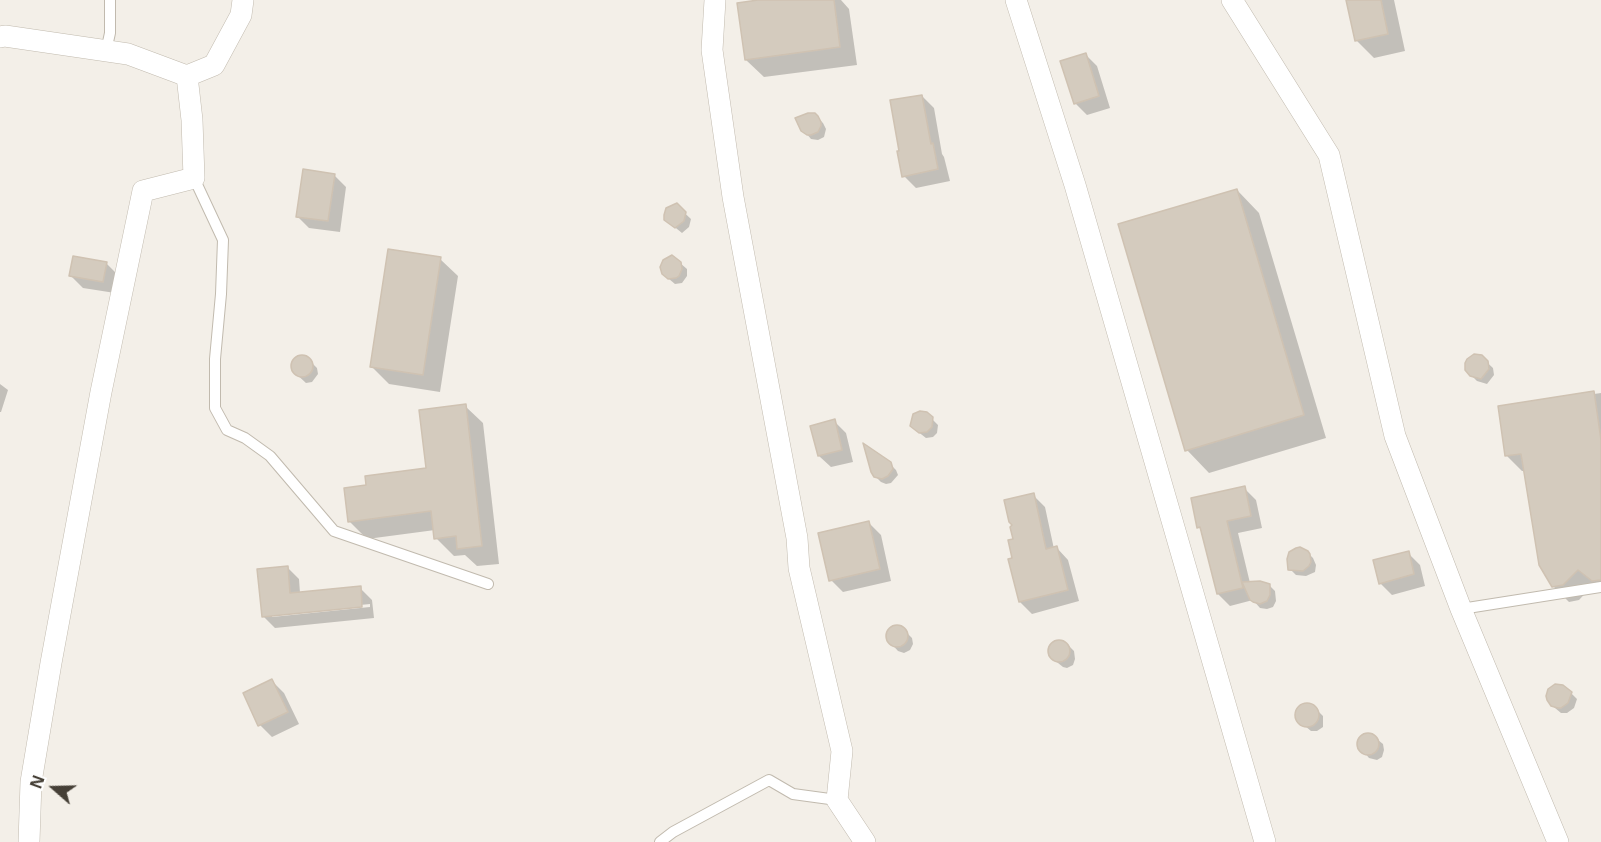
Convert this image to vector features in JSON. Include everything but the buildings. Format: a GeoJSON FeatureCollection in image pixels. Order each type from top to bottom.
{"type":"FeatureCollection","features":[{"type":"Feature","properties":{"kind":"street"},"geometry":{"type":"LineString","coordinates":[[0,37],[128,54],[187,76],[214,65],[241,15],[243,0]]}},
{"type":"Feature","properties":{"kind":"street"},"geometry":{"type":"LineString","coordinates":[[714,0],[712,50],[733,197],[797,538],[799,568],[842,751],[837,800],[865,842]]}},
{"type":"Feature","properties":{"kind":"street"},"geometry":{"type":"LineString","coordinates":[[1016,0],[1075,185],[1265,842]]}},
{"type":"Feature","properties":{"kind":"street"},"geometry":{"type":"LineString","coordinates":[[1232,0],[1329,155],[1395,436],[1461,609],[1558,842]]}},
{"type":"Feature","properties":{"kind":"street"},"geometry":{"type":"LineString","coordinates":[[29,842],[31,782],[53,651],[99,404],[143,191],[194,178],[192,120],[187,76]]}},
{"type":"Feature","properties":{"kind":"lane"},"geometry":{"type":"LineString","coordinates":[[106,51],[110,33],[110,0]]}},
{"type":"Feature","properties":{"kind":"lane"},"geometry":{"type":"LineString","coordinates":[[194,178],[223,240],[215,359],[215,408],[227,430],[245,438],[270,456],[334,531],[488,584]]}},
{"type":"Feature","properties":{"kind":"lane"},"geometry":{"type":"LineString","coordinates":[[1461,609],[1601,587]]}},
{"type":"Feature","properties":{"kind":"lane"},"geometry":{"type":"LineString","coordinates":[[660,842],[673,832],[769,780],[793,794],[837,800]]}}]}
